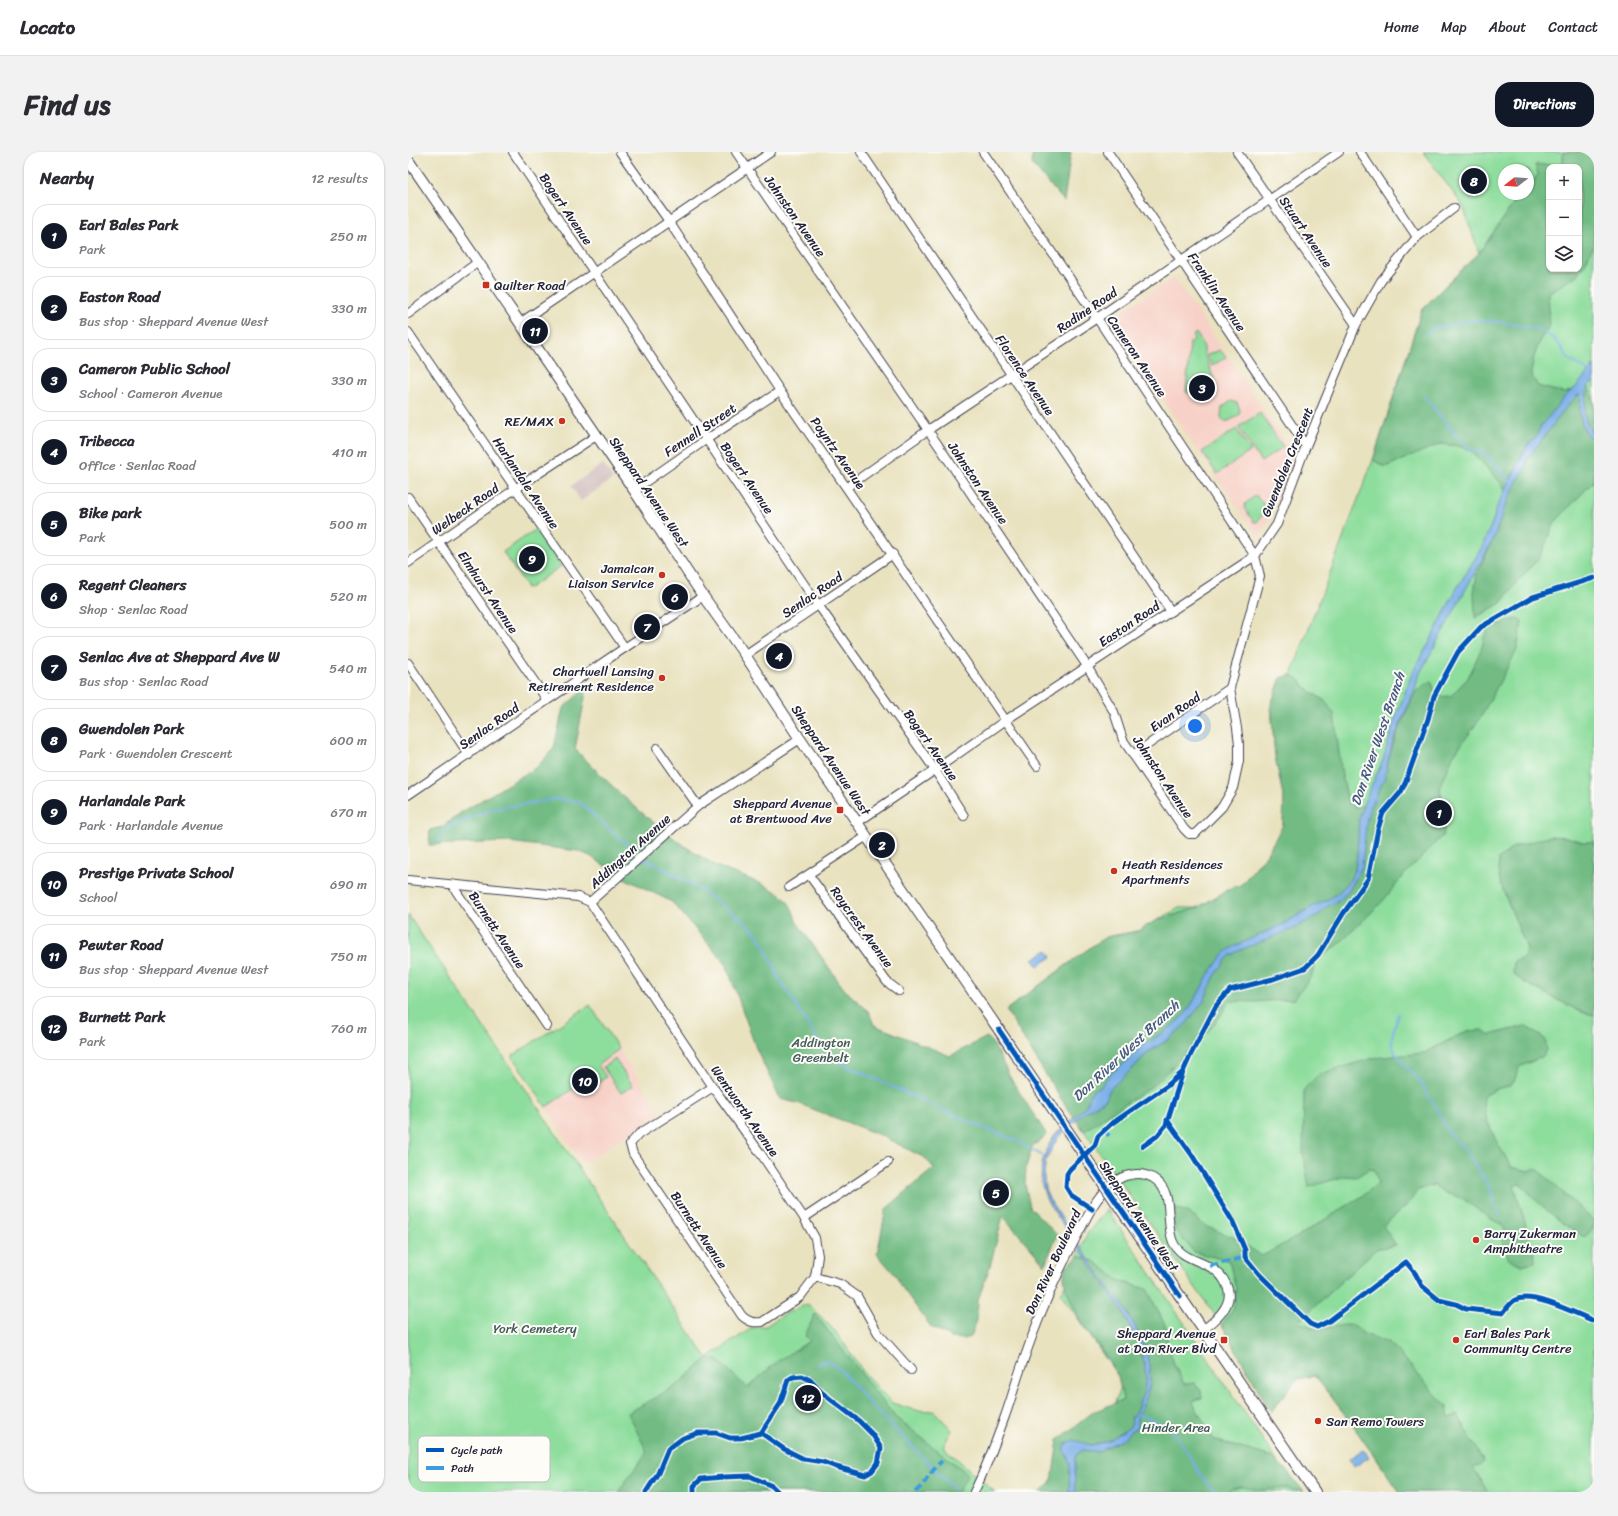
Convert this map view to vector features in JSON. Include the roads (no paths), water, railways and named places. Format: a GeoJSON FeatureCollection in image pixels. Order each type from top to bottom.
{"type":"FeatureCollection","features":[{"type":"Feature","properties":{"kind":"main road","name":"Sheppard Avenue West"},"geometry":{"type":"LineString","coordinates":[[408,160],[634,490],[703,596],[745,655],[800,739],[868,836],[1203,1330],[1315,1492]]}},
{"type":"Feature","properties":{"kind":"street","name":"Bogert Avenue"},"geometry":{"type":"LineString","coordinates":[[513,152],[818,605],[934,770],[964,816]]}},
{"type":"Feature","properties":{"kind":"street","name":"Poyntz Avenue"},"geometry":{"type":"LineString","coordinates":[[620,152],[669,222],[780,391],[1037,766]]}},
{"type":"Feature","properties":{"kind":"street","name":"Johnston Avenue"},"geometry":{"type":"LineString","coordinates":[[736,152],[928,430],[1087,666],[1114,712],[1123,740],[1188,834],[1195,834],[1222,807],[1233,788],[1239,760],[1239,744],[1230,688]]}},
{"type":"Feature","properties":{"kind":"street"},"geometry":{"type":"LineString","coordinates":[[520,323],[771,152]]}},
{"type":"Feature","properties":{"kind":"street","name":"Florence Avenue"},"geometry":{"type":"LineString","coordinates":[[861,152],[1010,375],[1170,610]]}},
{"type":"Feature","properties":{"kind":"street","name":"Cameron Avenue"},"geometry":{"type":"LineString","coordinates":[[983,152],[1097,318],[1255,556]]}},
{"type":"Feature","properties":{"kind":"street","name":"Franklin Avenue"},"geometry":{"type":"LineString","coordinates":[[1108,152],[1306,446]]}},
{"type":"Feature","properties":{"kind":"street","name":"Stuart Avenue"},"geometry":{"type":"LineString","coordinates":[[1237,152],[1356,325]]}},
{"type":"Feature","properties":{"kind":"street","name":"Radine Road"},"geometry":{"type":"LineString","coordinates":[[847,487],[928,430],[1097,318],[1181,259],[1340,152]]}},
{"type":"Feature","properties":{"kind":"street"},"geometry":{"type":"LineString","coordinates":[[1360,152],[1417,236]]}},
{"type":"Feature","properties":{"kind":"street","name":"Gwendolen Crescent"},"geometry":{"type":"LineString","coordinates":[[1255,556],[1277,524],[1306,446],[1356,325],[1381,282],[1417,236],[1454,208]]}},
{"type":"Feature","properties":{"kind":"street"},"geometry":{"type":"LineString","coordinates":[[408,314],[478,262]]}},
{"type":"Feature","properties":{"kind":"street","name":"Harlandale Avenue"},"geometry":{"type":"LineString","coordinates":[[408,332],[625,648]]}},
{"type":"Feature","properties":{"kind":"street","name":"Fennell Street"},"geometry":{"type":"LineString","coordinates":[[634,490],[707,439],[780,391]]}},
{"type":"Feature","properties":{"kind":"street","name":"Welbeck Road"},"geometry":{"type":"LineString","coordinates":[[408,563],[515,489],[596,436]]}},
{"type":"Feature","properties":{"kind":"street","name":"Elmhurst Avenue"},"geometry":{"type":"LineString","coordinates":[[408,497],[547,700]]}},
{"type":"Feature","properties":{"kind":"street","name":"Senlac Road"},"geometry":{"type":"LineString","coordinates":[[745,655],[893,554]]}},
{"type":"Feature","properties":{"kind":"street"},"geometry":{"type":"LineString","coordinates":[[1230,688],[1260,576],[1255,556]]}},
{"type":"Feature","properties":{"kind":"street","name":"Easton Road"},"geometry":{"type":"LineString","coordinates":[[858,822],[1170,610],[1255,556]]}},
{"type":"Feature","properties":{"kind":"street","name":"Senlac Road"},"geometry":{"type":"LineString","coordinates":[[408,796],[547,700],[703,596]]}},
{"type":"Feature","properties":{"kind":"street"},"geometry":{"type":"LineString","coordinates":[[408,663],[469,755]]}},
{"type":"Feature","properties":{"kind":"street","name":"Evan Road"},"geometry":{"type":"LineString","coordinates":[[1133,755],[1230,688]]}},
{"type":"Feature","properties":{"kind":"street","name":"Addington Avenue"},"geometry":{"type":"LineString","coordinates":[[452,885],[578,896],[590,902],[698,806],[800,739]]}},
{"type":"Feature","properties":{"kind":"street"},"geometry":{"type":"LineString","coordinates":[[657,748],[698,806]]}},
{"type":"Feature","properties":{"kind":"street"},"geometry":{"type":"LineString","coordinates":[[788,887],[868,836]]}},
{"type":"Feature","properties":{"kind":"street","name":"Roycrest Avenue"},"geometry":{"type":"LineString","coordinates":[[809,875],[887,982],[899,991]]}},
{"type":"Feature","properties":{"kind":"street","name":"Burnett Avenue"},"geometry":{"type":"LineString","coordinates":[[408,880],[452,885],[547,1026]]}},
{"type":"Feature","properties":{"kind":"street","name":"Wentworth Avenue"},"geometry":{"type":"LineString","coordinates":[[590,902],[713,1087],[761,1154],[816,1238],[818,1256],[815,1277],[800,1297],[762,1322],[756,1323]]}},
{"type":"Feature","properties":{"kind":"street","name":"Burnett Avenue"},"geometry":{"type":"LineString","coordinates":[[713,1087],[639,1134],[630,1144],[633,1154],[742,1316],[748,1321],[756,1323]]}},
{"type":"Feature","properties":{"kind":"street"},"geometry":{"type":"LineString","coordinates":[[804,1218],[888,1162]]}},
{"type":"Feature","properties":{"kind":"street","name":"Don River Boulevard"},"geometry":{"type":"LineString","coordinates":[[974,1492],[1005,1418],[1031,1341],[1068,1254],[1081,1228],[1098,1200],[1116,1180],[1129,1175],[1141,1174],[1151,1177],[1164,1187],[1167,1194],[1170,1232],[1174,1243],[1185,1254],[1210,1266],[1226,1281],[1230,1294],[1227,1305],[1214,1322],[1203,1330]]}},
{"type":"Feature","properties":{"kind":"street"},"geometry":{"type":"LineString","coordinates":[[815,1277],[840,1284],[857,1296],[878,1332],[911,1370]]}},
{"type":"Feature","properties":{"kind":"water"},"geometry":{"type":"Polygon","coordinates":[[[1594,365],[1594,381],[1587,387],[1585,413],[1594,441],[1584,429],[1581,421],[1580,393],[1568,405],[1528,458],[1525,469],[1505,507],[1494,538],[1420,673],[1392,744],[1384,780],[1372,803],[1367,818],[1362,867],[1349,891],[1339,901],[1328,906],[1320,914],[1293,929],[1231,955],[1214,978],[1204,1001],[1186,1024],[1168,1040],[1147,1053],[1110,1089],[1106,1099],[1085,1112],[1059,1136],[1046,1159],[1044,1176],[1045,1188],[1049,1199],[1103,1280],[1124,1307],[1135,1326],[1147,1355],[1149,1365],[1150,1383],[1146,1399],[1137,1418],[1137,1427],[1122,1440],[1100,1452],[1083,1450],[1076,1455],[1075,1492],[1069,1492],[1070,1462],[1064,1451],[1066,1444],[1073,1440],[1091,1445],[1108,1441],[1129,1428],[1132,1423],[1131,1417],[1134,1417],[1144,1391],[1146,1378],[1144,1362],[1138,1342],[1123,1312],[1047,1201],[1041,1182],[1042,1163],[1047,1148],[1055,1135],[1088,1103],[1089,1096],[1093,1090],[1101,1086],[1111,1073],[1131,1058],[1141,1046],[1172,1026],[1185,1014],[1208,975],[1225,952],[1285,923],[1315,905],[1325,901],[1338,893],[1350,880],[1355,868],[1359,820],[1364,802],[1383,760],[1394,722],[1411,676],[1457,588],[1482,547],[1494,518],[1495,511],[1528,444],[1535,439],[1541,426],[1565,396],[1576,387],[1594,365]]]}},
{"type":"Feature","properties":{"kind":"water"},"geometry":{"type":"Polygon","coordinates":[[[1047,950],[1052,957],[1038,966],[1033,959],[1047,950]]]}},
{"type":"Feature","properties":{"kind":"water"},"geometry":{"type":"Polygon","coordinates":[[[1364,1450],[1369,1457],[1354,1467],[1349,1459],[1364,1450]]]}},
{"type":"Feature","properties":{"kind":"waterway"},"geometry":{"type":"LineString","coordinates":[[1426,334],[1436,327],[1469,321],[1493,321],[1538,329],[1553,338],[1561,347],[1568,359],[1588,371]]}},
{"type":"Feature","properties":{"kind":"waterway"},"geometry":{"type":"LineString","coordinates":[[1424,396],[1454,433],[1469,448],[1486,454],[1512,483]]}},
{"type":"Feature","properties":{"kind":"waterway","name":"Don River West Branch"},"geometry":{"type":"LineString","coordinates":[[1374,796],[1378,804]]}},
{"type":"Feature","properties":{"kind":"waterway"},"geometry":{"type":"LineString","coordinates":[[437,840],[449,827],[493,809],[556,799],[579,802],[639,855]]}},
{"type":"Feature","properties":{"kind":"waterway"},"geometry":{"type":"LineString","coordinates":[[643,858],[695,886],[745,922],[756,933],[763,943],[780,980],[819,1042],[835,1060],[967,1121],[1017,1141],[1045,1157]]}},
{"type":"Feature","properties":{"kind":"waterway"},"geometry":{"type":"LineString","coordinates":[[1398,1014],[1392,1038],[1393,1049],[1399,1059],[1422,1085],[1428,1097],[1433,1102],[1448,1131],[1465,1149],[1490,1188],[1497,1212],[1500,1215]]}},
{"type":"Feature","properties":{"kind":"waterway"},"geometry":{"type":"LineString","coordinates":[[818,1364],[826,1361],[838,1367],[872,1406],[955,1489]]}},
{"type":"Feature","properties":{"kind":"waterway"},"geometry":{"type":"LineString","coordinates":[[1137,1414],[1159,1423],[1174,1433],[1183,1445],[1199,1473],[1215,1492]]}},
{"type":"Feature","properties":{"kind":"place","name":"Gwendolen Park"},"geometry":{"type":"Point","coordinates":[1474,181]}},
{"type":"Feature","properties":{"kind":"place","name":"Quilter Road"},"geometry":{"type":"Point","coordinates":[486,285]}},
{"type":"Feature","properties":{"kind":"place","name":"Pewter Road"},"geometry":{"type":"Point","coordinates":[535,331]}},
{"type":"Feature","properties":{"kind":"place","name":"Cameron Public School"},"geometry":{"type":"Point","coordinates":[1202,388]}},
{"type":"Feature","properties":{"kind":"place","name":"RE/MAX"},"geometry":{"type":"Point","coordinates":[562,421]}},
{"type":"Feature","properties":{"kind":"place","name":"Harlandale Park"},"geometry":{"type":"Point","coordinates":[532,559]}},
{"type":"Feature","properties":{"kind":"place","name":"Jamaican Liaison Service"},"geometry":{"type":"Point","coordinates":[662,575]}},
{"type":"Feature","properties":{"kind":"place","name":"Regent Cleaners"},"geometry":{"type":"Point","coordinates":[675,597]}},
{"type":"Feature","properties":{"kind":"place","name":"Senlac Ave at Sheppard Ave W"},"geometry":{"type":"Point","coordinates":[647,627]}},
{"type":"Feature","properties":{"kind":"place","name":"Tribecca"},"geometry":{"type":"Point","coordinates":[779,656]}},
{"type":"Feature","properties":{"kind":"place","name":"Chartwell Lansing Retirement Residence"},"geometry":{"type":"Point","coordinates":[662,678]}},
{"type":"Feature","properties":{"kind":"place","name":"Sheppard Avenue at Brentwood Ave"},"geometry":{"type":"Point","coordinates":[840,810]}},
{"type":"Feature","properties":{"kind":"place","name":"Earl Bales Park"},"geometry":{"type":"Point","coordinates":[1439,813]}},
{"type":"Feature","properties":{"kind":"place","name":"Easton Road"},"geometry":{"type":"Point","coordinates":[882,845]}},
{"type":"Feature","properties":{"kind":"place","name":"Heath Residences Apartments"},"geometry":{"type":"Point","coordinates":[1114,871]}},
{"type":"Feature","properties":{"kind":"place","name":"Prestige Private School"},"geometry":{"type":"Point","coordinates":[585,1081]}},
{"type":"Feature","properties":{"kind":"place","name":"Bike park"},"geometry":{"type":"Point","coordinates":[996,1193]}},
{"type":"Feature","properties":{"kind":"place","name":"Barry Zukerman Amphitheatre"},"geometry":{"type":"Point","coordinates":[1476,1240]}},
{"type":"Feature","properties":{"kind":"place","name":"Sheppard Avenue at Don River Blvd"},"geometry":{"type":"Point","coordinates":[1224,1340]}},
{"type":"Feature","properties":{"kind":"place","name":"Earl Bales Park Community Centre"},"geometry":{"type":"Point","coordinates":[1456,1340]}},
{"type":"Feature","properties":{"kind":"place","name":"Burnett Park"},"geometry":{"type":"Point","coordinates":[808,1398]}},
{"type":"Feature","properties":{"kind":"place","name":"San Remo Towers"},"geometry":{"type":"Point","coordinates":[1318,1421]}},
{"type":"Feature","properties":{"kind":"park label","name":"Addington Greenbelt"},"geometry":{"type":"Point","coordinates":[821,1050]}},
{"type":"Feature","properties":{"kind":"park label","name":"York Cemetery"},"geometry":{"type":"Point","coordinates":[535,1328]}},
{"type":"Feature","properties":{"kind":"park label","name":"Hinder Area"},"geometry":{"type":"Point","coordinates":[1176,1427]}}]}
